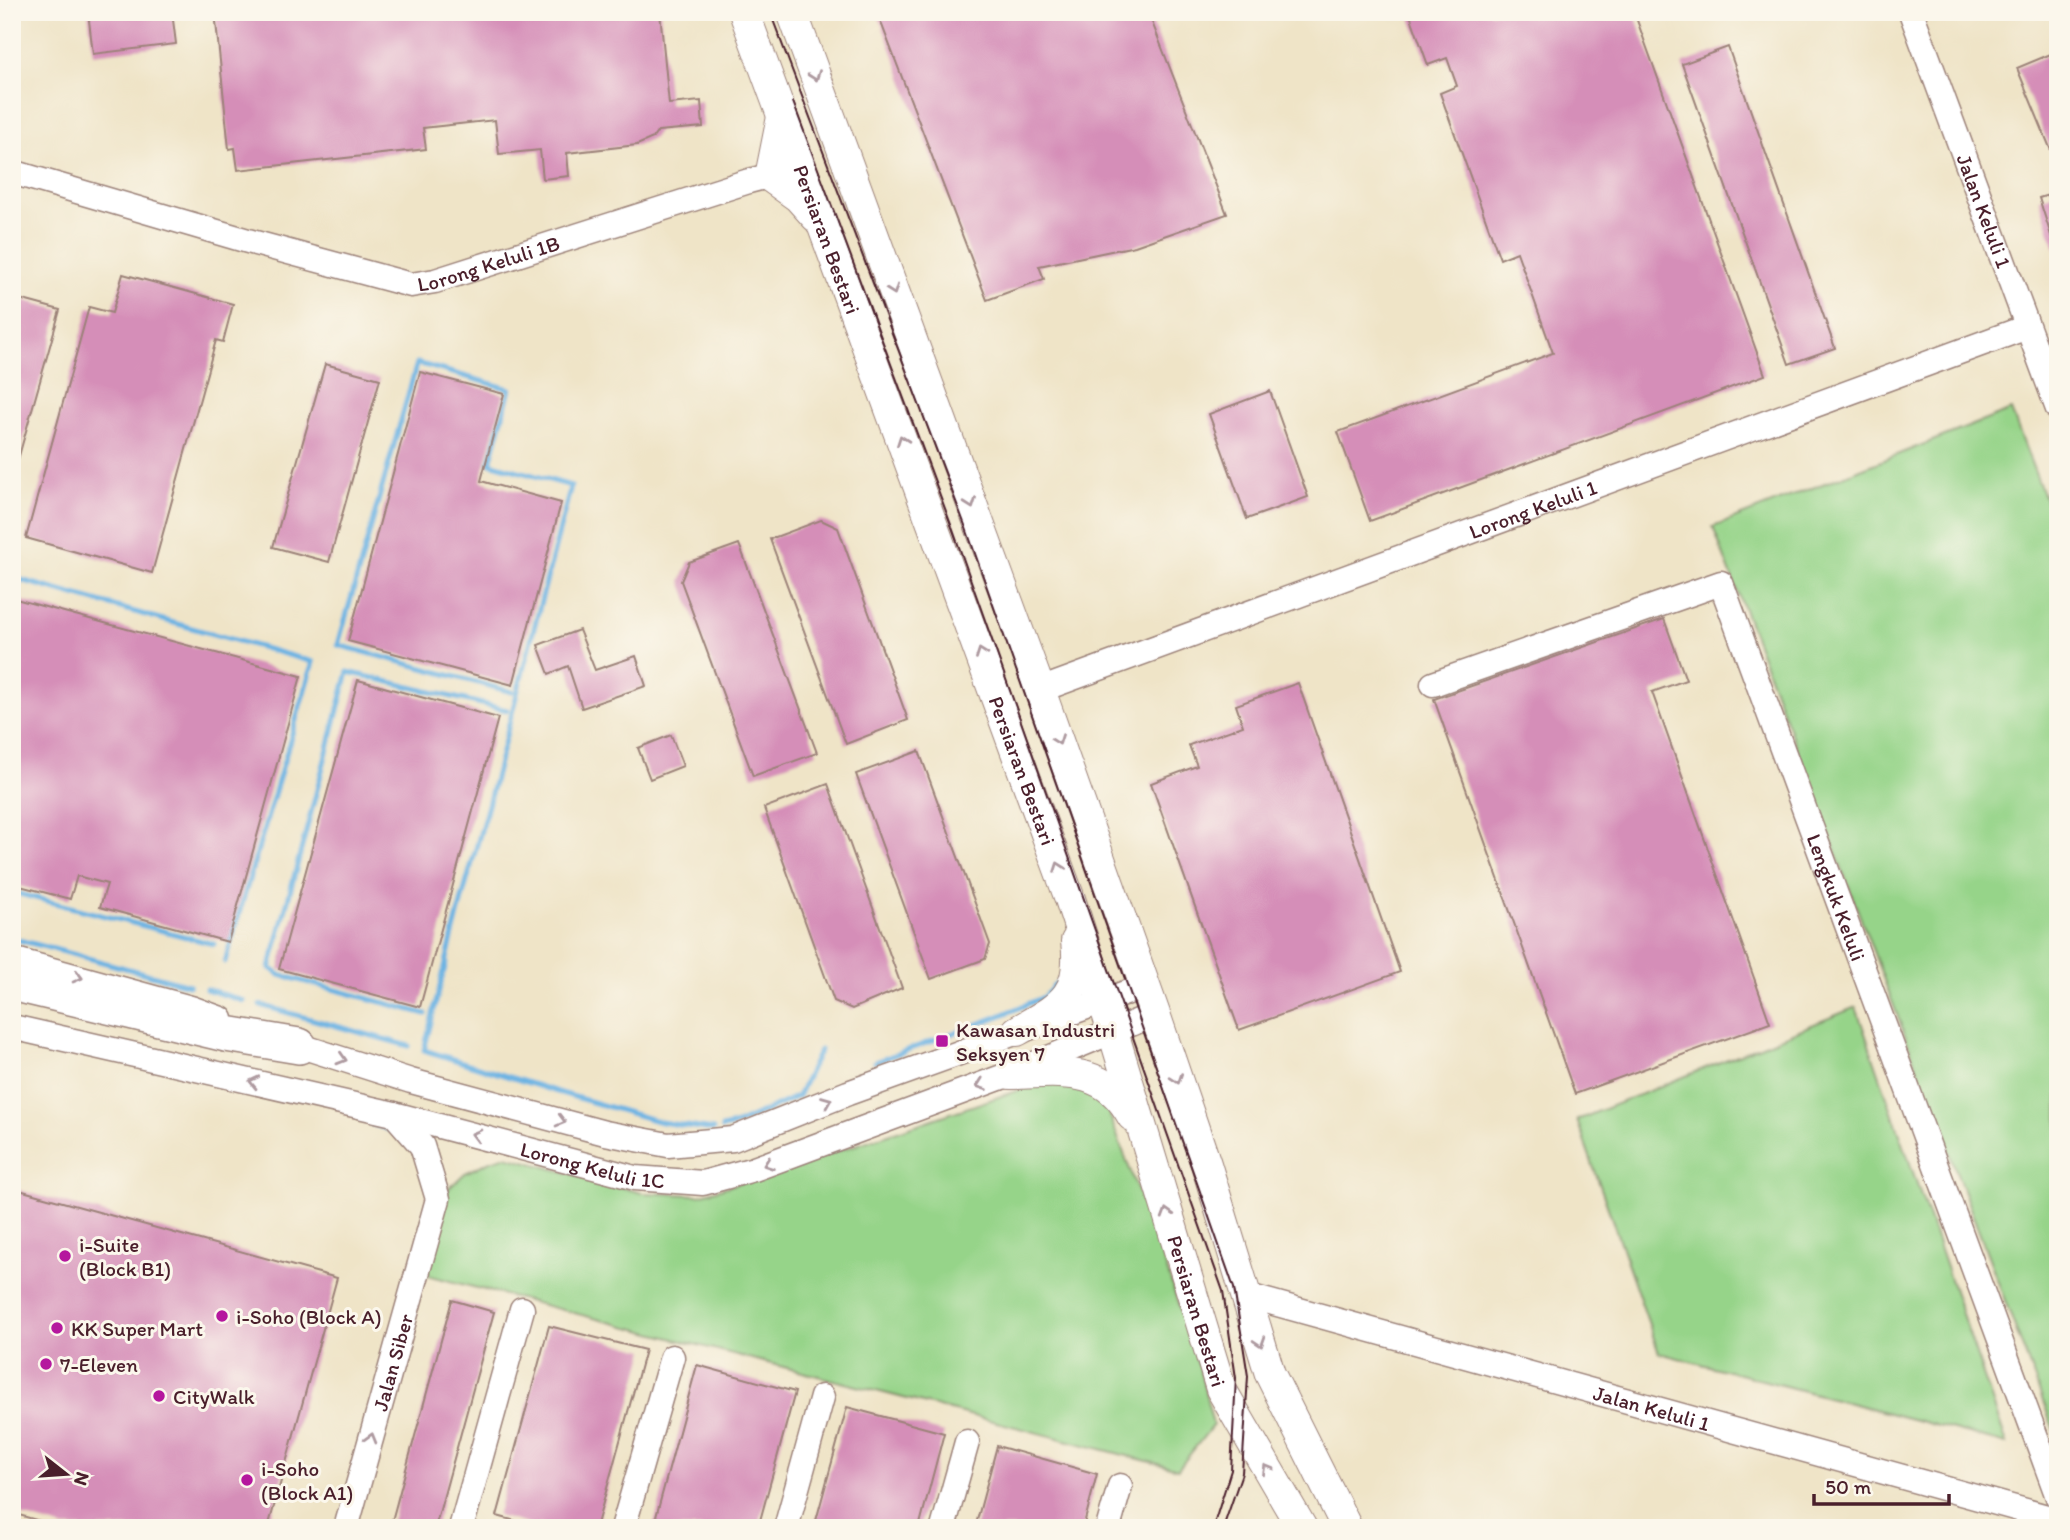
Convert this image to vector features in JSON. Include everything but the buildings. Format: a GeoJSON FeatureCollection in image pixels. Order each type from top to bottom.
{"type":"FeatureCollection","features":[{"type":"Feature","properties":{"kind":"highway"},"geometry":{"type":"LineString","coordinates":[[12,983],[226,1034],[299,1046]]}},
{"type":"Feature","properties":{"kind":"main road","name":"Persiaran Bestari"},"geometry":{"type":"LineString","coordinates":[[744,12],[1070,899],[1104,1001],[1221,1389],[1302,1528]]}},
{"type":"Feature","properties":{"kind":"main road","name":"Persiaran Bestari"},"geometry":{"type":"LineString","coordinates":[[792,12],[1040,690],[1155,1014],[1206,1164],[1270,1374],[1348,1528]]}},
{"type":"Feature","properties":{"kind":"main road"},"geometry":{"type":"LineString","coordinates":[[782,117],[770,177],[798,197],[824,226]]}},
{"type":"Feature","properties":{"kind":"main road"},"geometry":{"type":"LineString","coordinates":[[1017,1031],[1058,1007],[1072,989],[1078,958],[1070,899]]}},
{"type":"Feature","properties":{"kind":"main road"},"geometry":{"type":"LineString","coordinates":[[1010,1074],[1074,1072],[1105,1084],[1124,1102],[1150,1157]]}},
{"type":"Feature","properties":{"kind":"main road"},"geometry":{"type":"LineString","coordinates":[[1323,1481],[1333,1528]]}},
{"type":"Feature","properties":{"kind":"street","name":"Jalan Keluli 1"},"geometry":{"type":"LineString","coordinates":[[1911,12],[2058,409]]}},
{"type":"Feature","properties":{"kind":"street","name":"Lorong Keluli 1B"},"geometry":{"type":"LineString","coordinates":[[12,172],[411,285],[435,281],[801,167]]}},
{"type":"Feature","properties":{"kind":"street","name":"Lorong Keluli 1"},"geometry":{"type":"LineString","coordinates":[[1040,690],[2027,327]]}},
{"type":"Feature","properties":{"kind":"street","name":"Lengkuk Keluli"},"geometry":{"type":"LineString","coordinates":[[1433,684],[1721,583],[2058,1497]]}},
{"type":"Feature","properties":{"kind":"street","name":"Lorong Keluli 1C"},"geometry":{"type":"LineString","coordinates":[[12,959],[191,1008],[299,1046],[437,1088],[605,1133],[668,1145],[733,1139],[848,1093],[1145,986]]}},
{"type":"Feature","properties":{"kind":"street","name":"Lorong Keluli 1C"},"geometry":{"type":"LineString","coordinates":[[12,1027],[394,1114],[635,1178],[703,1183],[754,1169],[1010,1074],[1155,1014]]}},
{"type":"Feature","properties":{"kind":"street","name":"Jalan Siber"},"geometry":{"type":"LineString","coordinates":[[346,1528],[438,1199],[422,1146],[394,1114]]}},
{"type":"Feature","properties":{"kind":"street","name":"Jalan Keluli 1"},"geometry":{"type":"LineString","coordinates":[[1245,1295],[2058,1520]]}},
{"type":"Feature","properties":{"kind":"street"},"geometry":{"type":"LineString","coordinates":[[461,1528],[522,1309]]}},
{"type":"Feature","properties":{"kind":"street"},"geometry":{"type":"LineString","coordinates":[[623,1528],[672,1357]]}},
{"type":"Feature","properties":{"kind":"street"},"geometry":{"type":"LineString","coordinates":[[786,1528],[822,1397]]}},
{"type":"Feature","properties":{"kind":"street"},"geometry":{"type":"LineString","coordinates":[[943,1528],[967,1442]]}},
{"type":"Feature","properties":{"kind":"street"},"geometry":{"type":"LineString","coordinates":[[1108,1528],[1121,1486]]}},
{"type":"Feature","properties":{"kind":"green space"},"geometry":{"type":"Polygon","coordinates":[[[2011,410],[2058,533],[2058,1441],[1713,527],[2011,410]]]}},
{"type":"Feature","properties":{"kind":"green space"},"geometry":{"type":"Polygon","coordinates":[[[1856,1007],[2007,1444],[1659,1353],[1577,1120],[1856,1007]]]}},
{"type":"Feature","properties":{"kind":"green space"},"geometry":{"type":"Polygon","coordinates":[[[1043,1082],[1066,1083],[1104,1100],[1165,1264],[1199,1367],[1213,1425],[1178,1469],[423,1274],[445,1192],[465,1173],[506,1156],[642,1193],[699,1195],[770,1174],[1043,1082]]]}},
{"type":"Feature","properties":{"kind":"waterway"},"geometry":{"type":"LineString","coordinates":[[512,692],[338,645],[417,363],[510,389],[490,463],[571,486],[424,1050],[661,1122],[713,1130]]}},
{"type":"Feature","properties":{"kind":"waterway"},"geometry":{"type":"LineString","coordinates":[[12,579],[313,662],[225,962]]}},
{"type":"Feature","properties":{"kind":"waterway"},"geometry":{"type":"LineString","coordinates":[[426,1014],[280,975],[270,968],[348,672],[507,710]]}},
{"type":"Feature","properties":{"kind":"waterway"},"geometry":{"type":"LineString","coordinates":[[12,892],[214,944]]}},
{"type":"Feature","properties":{"kind":"waterway"},"geometry":{"type":"LineString","coordinates":[[12,938],[189,985]]}},
{"type":"Feature","properties":{"kind":"waterway"},"geometry":{"type":"LineString","coordinates":[[875,1062],[1044,997],[1058,982]]}},
{"type":"Feature","properties":{"kind":"waterway"},"geometry":{"type":"LineString","coordinates":[[206,989],[244,1001]]}},
{"type":"Feature","properties":{"kind":"waterway"},"geometry":{"type":"LineString","coordinates":[[260,1005],[409,1046]]}},
{"type":"Feature","properties":{"kind":"waterway"},"geometry":{"type":"LineString","coordinates":[[722,1128],[735,1125],[798,1096],[820,1050]]}},
{"type":"Feature","properties":{"kind":"waterway"},"geometry":{"type":"LineString","coordinates":[[372,1124],[399,1133]]}},
{"type":"Feature","properties":{"kind":"tram line"},"geometry":{"type":"LineString","coordinates":[[770,12],[966,528],[1234,1288],[1248,1376],[1242,1473],[1223,1528]]}},
{"type":"Feature","properties":{"kind":"tram line"},"geometry":{"type":"LineString","coordinates":[[793,102],[953,530],[1223,1291],[1236,1378],[1231,1470],[1215,1521]]}},
{"type":"Feature","properties":{"kind":"place","name":"Kawasan Industri Seksyen 7"},"geometry":{"type":"Point","coordinates":[942,1041]}},
{"type":"Feature","properties":{"kind":"place","name":"i-Suite (Block B1)"},"geometry":{"type":"Point","coordinates":[65,1256]}},
{"type":"Feature","properties":{"kind":"place","name":"i-Soho (Block A)"},"geometry":{"type":"Point","coordinates":[222,1316]}},
{"type":"Feature","properties":{"kind":"place","name":"KK Super Mart"},"geometry":{"type":"Point","coordinates":[57,1328]}},
{"type":"Feature","properties":{"kind":"place","name":"7-Eleven"},"geometry":{"type":"Point","coordinates":[46,1364]}},
{"type":"Feature","properties":{"kind":"place","name":"CityWalk"},"geometry":{"type":"Point","coordinates":[159,1396]}},
{"type":"Feature","properties":{"kind":"place","name":"i-Soho (Block A1)"},"geometry":{"type":"Point","coordinates":[247,1480]}}]}
